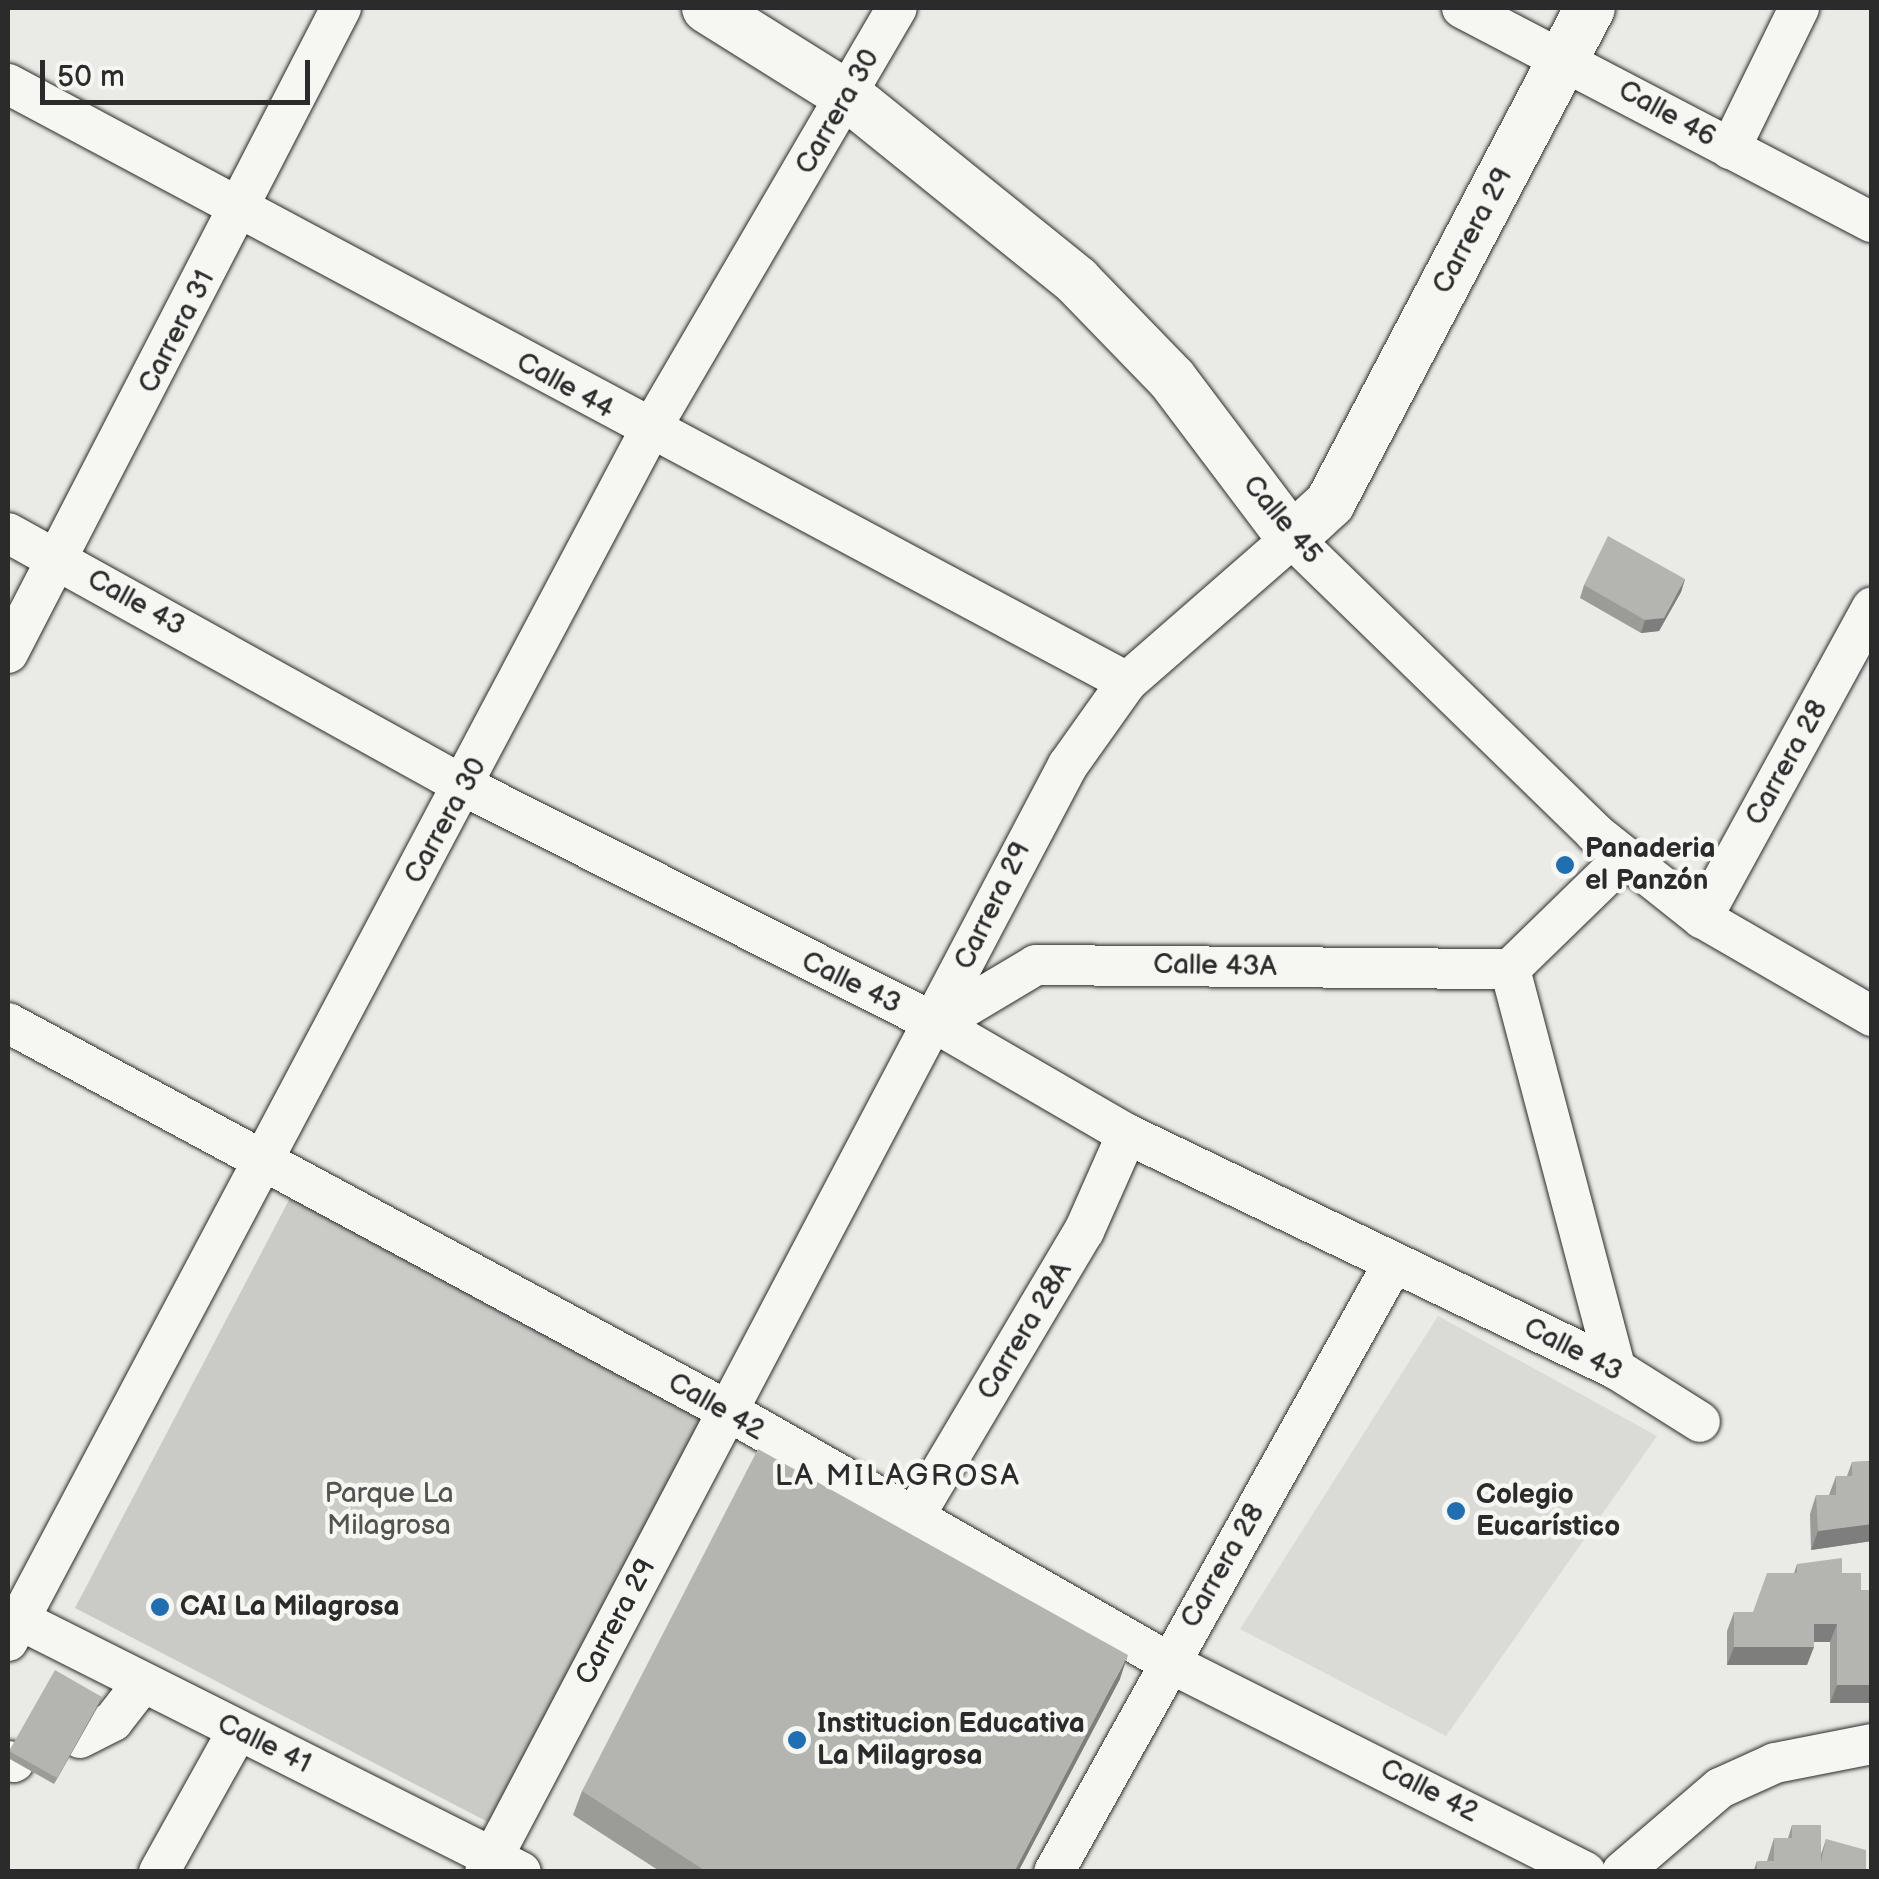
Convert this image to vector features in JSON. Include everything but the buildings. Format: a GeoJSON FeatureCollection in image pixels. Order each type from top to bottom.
{"type":"FeatureCollection","features":[{"type":"Feature","properties":{"kind":"main road","name":"Calle 45"},"geometry":{"type":"LineString","coordinates":[[707,8],[848,96],[1077,281],[1172,379],[1292,538]]}},
{"type":"Feature","properties":{"kind":"main road","name":"Carrera 29"},"geometry":{"type":"LineString","coordinates":[[1292,538],[1330,502],[1590,8]]}},
{"type":"Feature","properties":{"kind":"street","name":"Carrera 31"},"geometry":{"type":"LineString","coordinates":[[8,653],[242,208],[341,8]]}},
{"type":"Feature","properties":{"kind":"street","name":"Carrera 30"},"geometry":{"type":"LineString","coordinates":[[11,1625],[266,1164],[648,432],[897,8]]}},
{"type":"Feature","properties":{"kind":"street","name":"Calle 46"},"geometry":{"type":"LineString","coordinates":[[1462,8],[1872,222]]}},
{"type":"Feature","properties":{"kind":"street"},"geometry":{"type":"LineString","coordinates":[[1730,149],[1799,8]]}},
{"type":"Feature","properties":{"kind":"street","name":"Calle 44"},"geometry":{"type":"LineString","coordinates":[[8,84],[648,432],[1127,682]]}},
{"type":"Feature","properties":{"kind":"street","name":"Calle 43"},"geometry":{"type":"LineString","coordinates":[[8,533],[466,787],[936,1024],[1128,1134],[1616,1369],[1700,1422]]}},
{"type":"Feature","properties":{"kind":"street","name":"Carrera 29"},"geometry":{"type":"LineString","coordinates":[[500,1867],[728,1411],[936,1024],[998,888],[1127,682],[1292,538]]}},
{"type":"Feature","properties":{"kind":"street","name":"Calle 45"},"geometry":{"type":"LineString","coordinates":[[1292,538],[1625,857],[1702,918],[1872,1016]]}},
{"type":"Feature","properties":{"kind":"street","name":"Carrera 28"},"geometry":{"type":"LineString","coordinates":[[1702,918],[1872,608]]}},
{"type":"Feature","properties":{"kind":"street"},"geometry":{"type":"LineString","coordinates":[[1616,1369],[1510,969],[1625,857]]}},
{"type":"Feature","properties":{"kind":"street","name":"Calle 43A"},"geometry":{"type":"LineString","coordinates":[[936,1024],[1036,965],[1510,969]]}},
{"type":"Feature","properties":{"kind":"street","name":"Calle 42"},"geometry":{"type":"LineString","coordinates":[[8,1023],[728,1411],[912,1522],[1168,1662],[1585,1872]]}},
{"type":"Feature","properties":{"kind":"street","name":"Carrera 28A"},"geometry":{"type":"LineString","coordinates":[[912,1522],[1084,1230],[1128,1134]]}},
{"type":"Feature","properties":{"kind":"street","name":"Carrera 28"},"geometry":{"type":"LineString","coordinates":[[1054,1872],[1394,1262]]}},
{"type":"Feature","properties":{"kind":"street","name":"Calle 41"},"geometry":{"type":"LineString","coordinates":[[11,1625],[238,1730],[500,1867]]}},
{"type":"Feature","properties":{"kind":"street"},"geometry":{"type":"LineString","coordinates":[[80,1738],[113,1721],[141,1685]]}},
{"type":"Feature","properties":{"kind":"street"},"geometry":{"type":"LineString","coordinates":[[159,1872],[238,1730]]}},
{"type":"Feature","properties":{"kind":"street"},"geometry":{"type":"LineString","coordinates":[[1622,1872],[1720,1788],[1775,1762],[1872,1744]]}},
{"type":"Feature","properties":{"kind":"shaded area","name":"Colegio Eucarístico"},"geometry":{"type":"Polygon","coordinates":[[[1438,1316],[1657,1436],[1446,1736],[1240,1629],[1438,1316]]]}},
{"type":"Feature","properties":{"kind":"green space","name":"Parque La Milagrosa"},"geometry":{"type":"Polygon","coordinates":[[[290,1198],[704,1413],[488,1822],[75,1608],[290,1198]]]}},
{"type":"Feature","properties":{"kind":"place","name":"Panaderia el Panzón"},"geometry":{"type":"Point","coordinates":[1565,865]}},
{"type":"Feature","properties":{"kind":"place","name":"Colegio Eucarístico"},"geometry":{"type":"Point","coordinates":[1456,1511]}},
{"type":"Feature","properties":{"kind":"place","name":"CAI La Milagrosa"},"geometry":{"type":"Point","coordinates":[160,1607]}},
{"type":"Feature","properties":{"kind":"place","name":"Institucion Educativa La Milagrosa"},"geometry":{"type":"Point","coordinates":[797,1740]}},
{"type":"Feature","properties":{"kind":"district","name":"LA MILAGROSA"},"geometry":{"type":"Point","coordinates":[898,1476]}}]}
